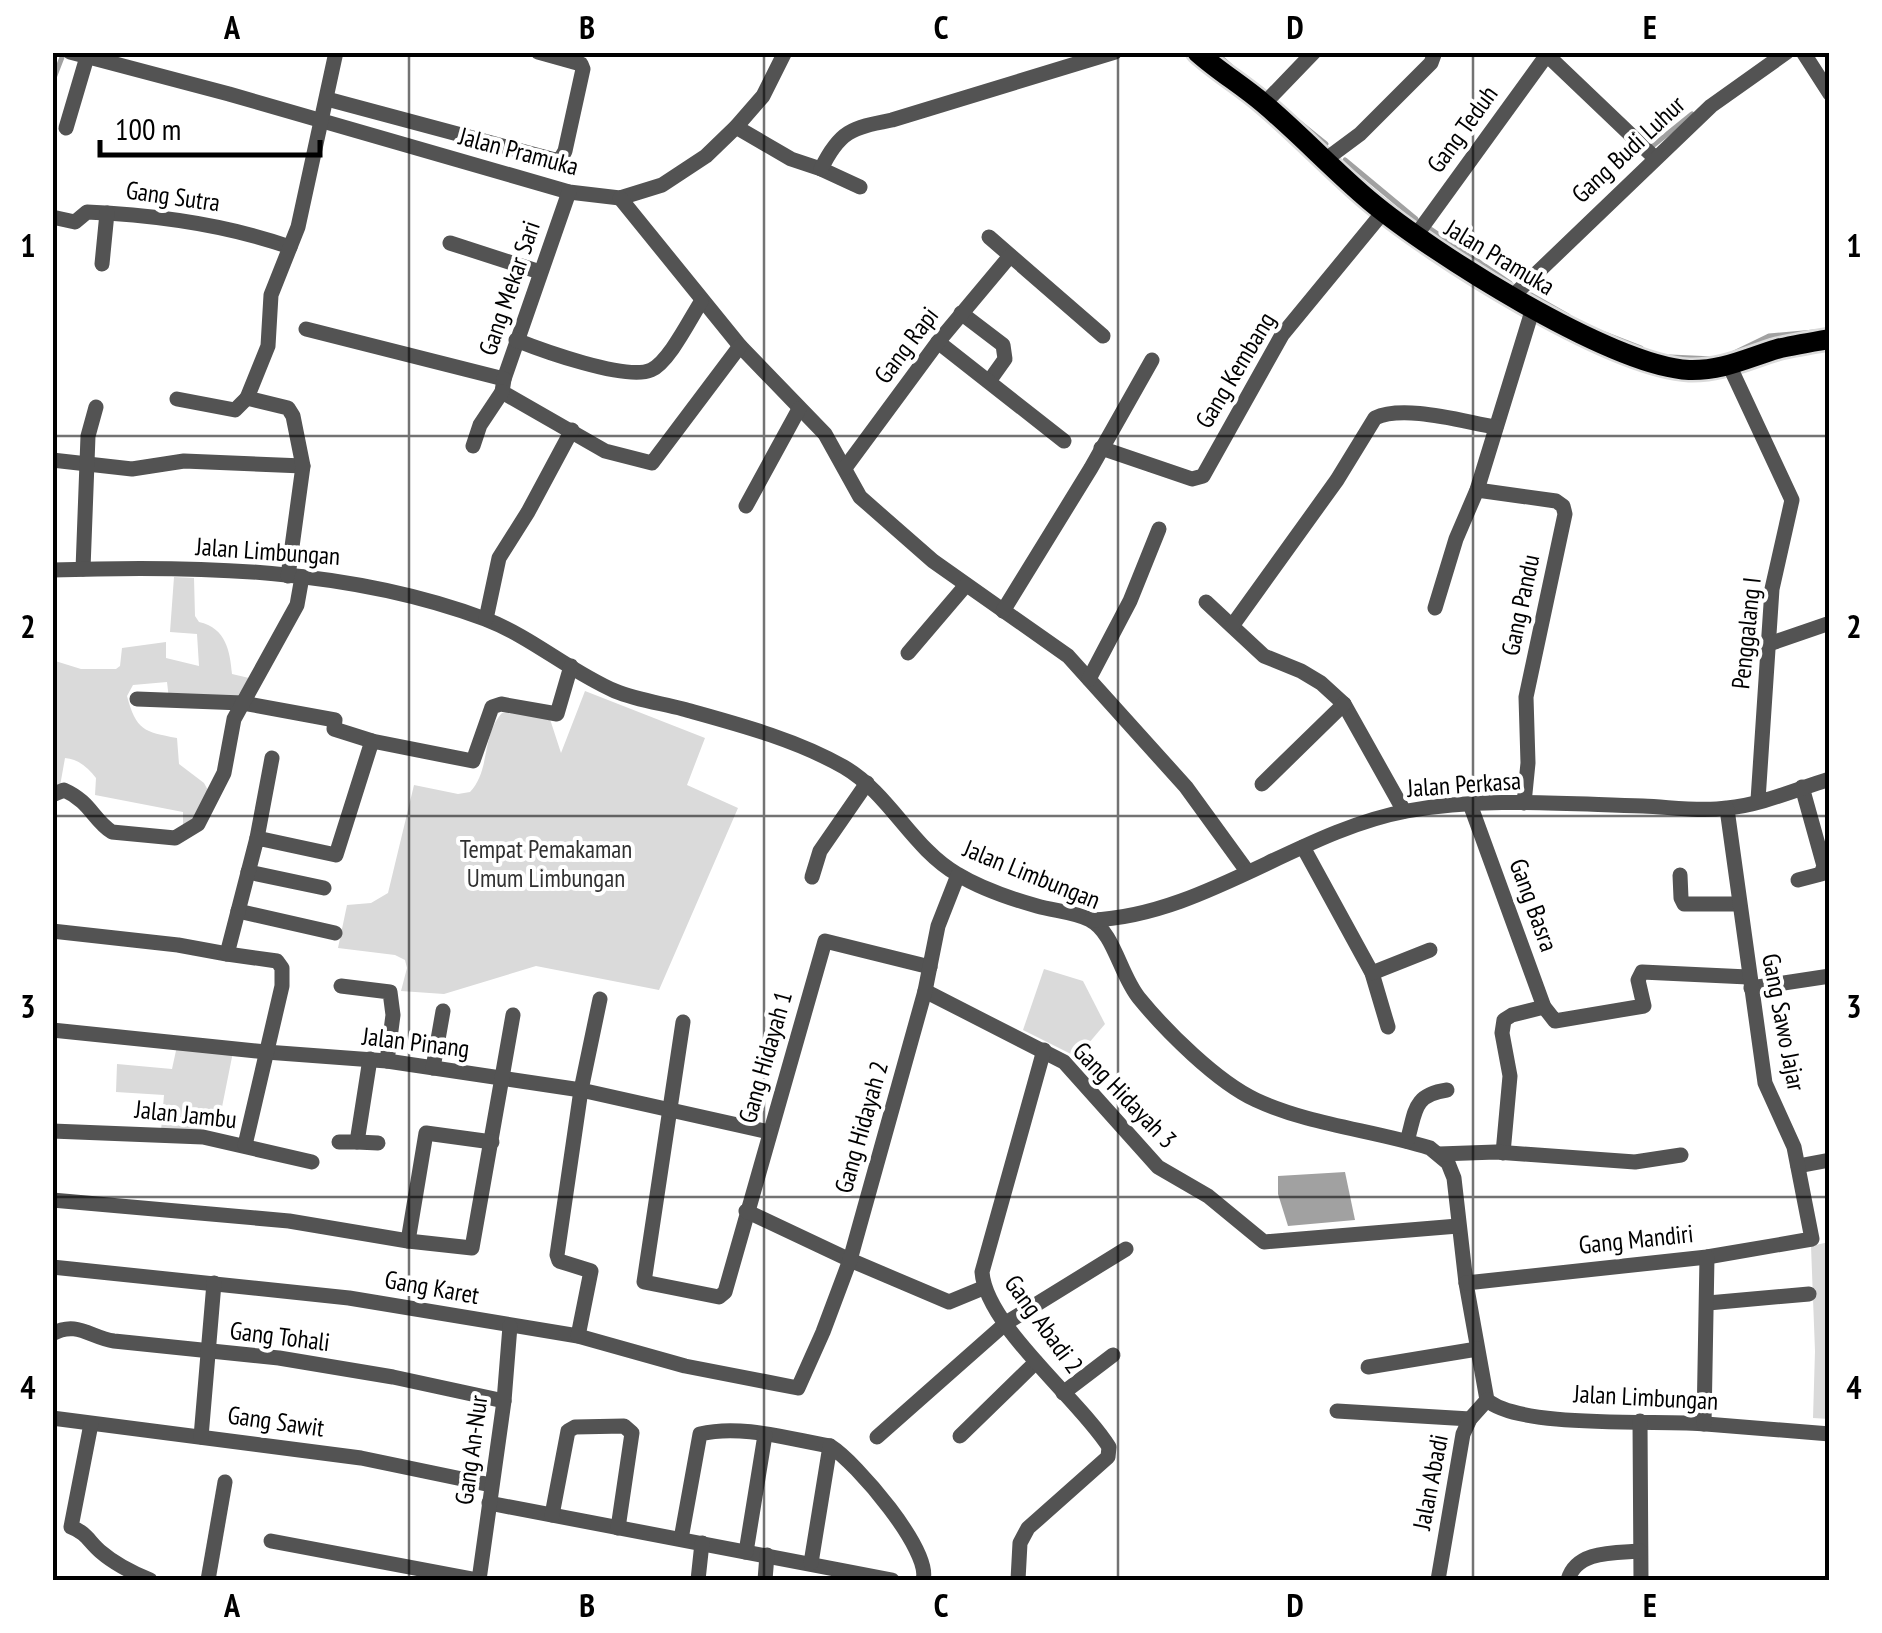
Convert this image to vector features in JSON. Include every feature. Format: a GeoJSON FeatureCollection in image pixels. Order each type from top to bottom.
{"type":"FeatureCollection","features":[{"type":"Feature","properties":{"kind":"main road","name":"Jalan Pramuka"},"geometry":{"type":"LineString","coordinates":[[1197,52],[1416,234],[1458,264],[1610,348],[1668,368],[1706,370],[1830,339]]}},
{"type":"Feature","properties":{"kind":"street","name":"Jalan Pramuka"},"geometry":{"type":"LineString","coordinates":[[70,52],[569,192],[620,198],[662,185],[706,156],[763,96],[785,52]]}},
{"type":"Feature","properties":{"kind":"street"},"geometry":{"type":"LineString","coordinates":[[177,400],[235,410],[247,398],[268,346],[271,295],[298,227],[336,52]]}},
{"type":"Feature","properties":{"kind":"street"},"geometry":{"type":"LineString","coordinates":[[327,100],[554,160],[565,151],[583,70],[582,64],[538,52]]}},
{"type":"Feature","properties":{"kind":"street"},"geometry":{"type":"LineString","coordinates":[[822,169],[834,141],[855,128],[1115,52]]}},
{"type":"Feature","properties":{"kind":"street"},"geometry":{"type":"LineString","coordinates":[[1264,104],[1314,52]]}},
{"type":"Feature","properties":{"kind":"street"},"geometry":{"type":"LineString","coordinates":[[1326,160],[1360,134],[1431,62],[1435,52]]}},
{"type":"Feature","properties":{"kind":"street","name":"Gang Budi Luhur"},"geometry":{"type":"LineString","coordinates":[[1514,295],[1711,106],[1788,52]]}},
{"type":"Feature","properties":{"kind":"street"},"geometry":{"type":"LineString","coordinates":[[1803,52],[1830,94]]}},
{"type":"Feature","properties":{"kind":"street"},"geometry":{"type":"LineString","coordinates":[[1548,54],[1656,158]]}},
{"type":"Feature","properties":{"kind":"street","name":"Gang Teduh"},"geometry":{"type":"LineString","coordinates":[[1416,234],[1548,54]]}},
{"type":"Feature","properties":{"kind":"street"},"geometry":{"type":"LineString","coordinates":[[66,128],[87,57]]}},
{"type":"Feature","properties":{"kind":"street"},"geometry":{"type":"LineString","coordinates":[[736,127],[791,159],[860,187]]}},
{"type":"Feature","properties":{"kind":"street","name":"Gang Mekar Sari"},"geometry":{"type":"LineString","coordinates":[[306,329],[503,386],[569,192]]}},
{"type":"Feature","properties":{"kind":"street"},"geometry":{"type":"LineString","coordinates":[[620,198],[740,346],[825,434],[860,497],[932,561],[1068,656],[1186,787],[1247,872]]}},
{"type":"Feature","properties":{"kind":"street","name":"Gang Kembang"},"geometry":{"type":"LineString","coordinates":[[1101,448],[1192,479],[1203,476],[1282,336],[1384,211]]}},
{"type":"Feature","properties":{"kind":"street"},"geometry":{"type":"LineString","coordinates":[[102,264],[107,213]]}},
{"type":"Feature","properties":{"kind":"street","name":"Gang Sutra"},"geometry":{"type":"LineString","coordinates":[[52,218],[75,222],[83,214],[107,213],[164,217],[254,234],[290,247]]}},
{"type":"Feature","properties":{"kind":"street"},"geometry":{"type":"LineString","coordinates":[[989,237],[1103,336]]}},
{"type":"Feature","properties":{"kind":"street"},"geometry":{"type":"LineString","coordinates":[[450,243],[540,272]]}},
{"type":"Feature","properties":{"kind":"street","name":"Gang Rapi"},"geometry":{"type":"LineString","coordinates":[[846,468],[938,342],[1010,256]]}},
{"type":"Feature","properties":{"kind":"street"},"geometry":{"type":"LineString","coordinates":[[516,340],[564,359],[634,371],[650,370],[664,359],[702,302]]}},
{"type":"Feature","properties":{"kind":"street"},"geometry":{"type":"LineString","coordinates":[[1435,608],[1456,539],[1477,490],[1533,308]]}},
{"type":"Feature","properties":{"kind":"street"},"geometry":{"type":"LineString","coordinates":[[962,314],[1004,345],[1005,359],[990,380]]}},
{"type":"Feature","properties":{"kind":"street"},"geometry":{"type":"LineString","coordinates":[[938,342],[1064,442]]}},
{"type":"Feature","properties":{"kind":"street"},"geometry":{"type":"LineString","coordinates":[[473,446],[480,425],[503,386],[606,452],[652,463],[740,346]]}},
{"type":"Feature","properties":{"kind":"street"},"geometry":{"type":"LineString","coordinates":[[1003,611],[1152,360]]}},
{"type":"Feature","properties":{"kind":"street","name":"Penggalang I"},"geometry":{"type":"LineString","coordinates":[[1730,366],[1792,500],[1772,589],[1758,800]]}},
{"type":"Feature","properties":{"kind":"street"},"geometry":{"type":"LineString","coordinates":[[52,795],[64,790],[71,793],[92,808],[106,830],[174,838],[198,824],[212,800],[228,758],[230,730],[297,606],[302,454],[288,408],[247,398]]}},
{"type":"Feature","properties":{"kind":"street"},"geometry":{"type":"LineString","coordinates":[[83,569],[88,436],[96,408]]}},
{"type":"Feature","properties":{"kind":"street"},"geometry":{"type":"LineString","coordinates":[[746,506],[800,409]]}},
{"type":"Feature","properties":{"kind":"street"},"geometry":{"type":"LineString","coordinates":[[1232,626],[1337,480],[1375,418],[1402,412],[1496,427]]}},
{"type":"Feature","properties":{"kind":"street"},"geometry":{"type":"LineString","coordinates":[[486,620],[499,558],[572,430]]}},
{"type":"Feature","properties":{"kind":"street"},"geometry":{"type":"LineString","coordinates":[[52,460],[132,469],[184,462],[303,466]]}},
{"type":"Feature","properties":{"kind":"street","name":"Gang Pandu"},"geometry":{"type":"LineString","coordinates":[[1477,490],[1556,501],[1566,514],[1526,697],[1528,763],[1524,804]]}},
{"type":"Feature","properties":{"kind":"street"},"geometry":{"type":"LineString","coordinates":[[1088,678],[1130,602],[1159,529]]}},
{"type":"Feature","properties":{"kind":"street","name":"Jalan Limbungan"},"geometry":{"type":"LineString","coordinates":[[52,570],[295,576],[380,587],[486,620],[614,690],[804,748],[866,783],[958,875],[1033,906],[1091,920],[1112,941],[1113,954],[1138,997],[1220,1076],[1252,1098],[1279,1110],[1407,1141],[1439,1154]]}},
{"type":"Feature","properties":{"kind":"street"},"geometry":{"type":"LineString","coordinates":[[908,653],[966,585]]}},
{"type":"Feature","properties":{"kind":"street"},"geometry":{"type":"LineString","coordinates":[[1206,602],[1264,656],[1301,671],[1344,704],[1404,812]]}},
{"type":"Feature","properties":{"kind":"street"},"geometry":{"type":"LineString","coordinates":[[1769,644],[1830,622]]}},
{"type":"Feature","properties":{"kind":"street"},"geometry":{"type":"LineString","coordinates":[[137,699],[243,703],[335,720],[334,728],[372,741],[473,761],[492,707],[501,704],[557,714],[571,666]]}},
{"type":"Feature","properties":{"kind":"street"},"geometry":{"type":"LineString","coordinates":[[1262,784],[1344,704]]}},
{"type":"Feature","properties":{"kind":"street"},"geometry":{"type":"LineString","coordinates":[[257,838],[336,855],[372,741]]}},
{"type":"Feature","properties":{"kind":"street"},"geometry":{"type":"LineString","coordinates":[[228,954],[272,758]]}},
{"type":"Feature","properties":{"kind":"street","name":"Jalan Perkasa"},"geometry":{"type":"LineString","coordinates":[[1091,920],[1117,919],[1163,907],[1304,847],[1404,812],[1470,804],[1727,808],[1830,779]]}},
{"type":"Feature","properties":{"kind":"street"},"geometry":{"type":"LineString","coordinates":[[812,877],[820,851],[866,783]]}},
{"type":"Feature","properties":{"kind":"street"},"geometry":{"type":"LineString","coordinates":[[1798,880],[1821,874],[1826,858],[1802,788]]}},
{"type":"Feature","properties":{"kind":"street","name":"Gang Basra"},"geometry":{"type":"LineString","coordinates":[[1470,804],[1544,1007],[1555,1021],[1644,1006],[1638,980],[1642,972],[1749,982]]}},
{"type":"Feature","properties":{"kind":"street","name":"Gang Sawo Jajar"},"geometry":{"type":"LineString","coordinates":[[1727,808],[1765,1083],[1794,1147],[1812,1239]]}},
{"type":"Feature","properties":{"kind":"street"},"geometry":{"type":"LineString","coordinates":[[1304,847],[1372,973],[1388,1026]]}},
{"type":"Feature","properties":{"kind":"street"},"geometry":{"type":"LineString","coordinates":[[248,872],[324,888]]}},
{"type":"Feature","properties":{"kind":"street","name":"Gang Hidayah 2"},"geometry":{"type":"LineString","coordinates":[[798,1388],[824,1332],[850,1260],[926,991],[938,926],[958,875]]}},
{"type":"Feature","properties":{"kind":"street"},"geometry":{"type":"LineString","coordinates":[[1680,875],[1680,898],[1684,904],[1739,904]]}},
{"type":"Feature","properties":{"kind":"street"},"geometry":{"type":"LineString","coordinates":[[238,910],[335,933]]}},
{"type":"Feature","properties":{"kind":"street"},"geometry":{"type":"LineString","coordinates":[[1112,941],[1117,919]]}},
{"type":"Feature","properties":{"kind":"street"},"geometry":{"type":"LineString","coordinates":[[52,930],[277,960],[282,968],[282,986],[245,1145]]}},
{"type":"Feature","properties":{"kind":"street","name":"Gang Hidayah 1"},"geometry":{"type":"LineString","coordinates":[[669,1110],[644,1282],[711,1298],[725,1292],[826,940],[930,968]]}},
{"type":"Feature","properties":{"kind":"street"},"geometry":{"type":"LineString","coordinates":[[1372,973],[1430,950]]}},
{"type":"Feature","properties":{"kind":"street"},"geometry":{"type":"LineString","coordinates":[[1749,982],[1830,976]]}},
{"type":"Feature","properties":{"kind":"street"},"geometry":{"type":"LineString","coordinates":[[341,986],[390,992],[392,1015],[358,1142]]}},
{"type":"Feature","properties":{"kind":"street","name":"Gang Hidayah 3"},"geometry":{"type":"LineString","coordinates":[[926,991],[1064,1062],[1158,1167],[1208,1196],[1264,1242],[1458,1226]]}},
{"type":"Feature","properties":{"kind":"street"},"geometry":{"type":"LineString","coordinates":[[578,1336],[591,1271],[560,1261],[557,1255],[581,1090],[600,998]]}},
{"type":"Feature","properties":{"kind":"street"},"geometry":{"type":"LineString","coordinates":[[1503,1153],[1510,1076],[1502,1032],[1504,1020],[1512,1014],[1544,1007]]}},
{"type":"Feature","properties":{"kind":"street"},"geometry":{"type":"LineString","coordinates":[[432,1068],[443,1011]]}},
{"type":"Feature","properties":{"kind":"street"},"geometry":{"type":"LineString","coordinates":[[52,1200],[290,1221],[472,1248],[513,1016]]}},
{"type":"Feature","properties":{"kind":"street"},"geometry":{"type":"LineString","coordinates":[[669,1110],[684,1022]]}},
{"type":"Feature","properties":{"kind":"street","name":"Jalan Pinang"},"geometry":{"type":"LineString","coordinates":[[52,1030],[378,1060],[581,1090],[770,1132]]}},
{"type":"Feature","properties":{"kind":"street","name":"Gang Abadi 2"},"geometry":{"type":"LineString","coordinates":[[1018,1580],[1020,1544],[1028,1528],[1108,1457],[1109,1447],[1036,1362],[983,1288],[982,1272],[1044,1050]]}},
{"type":"Feature","properties":{"kind":"street"},"geometry":{"type":"LineString","coordinates":[[1407,1141],[1420,1100],[1425,1094],[1446,1090]]}},
{"type":"Feature","properties":{"kind":"street","name":"Jalan Jambu"},"geometry":{"type":"LineString","coordinates":[[52,1131],[203,1137],[312,1162]]}},
{"type":"Feature","properties":{"kind":"street"},"geometry":{"type":"LineString","coordinates":[[408,1241],[426,1132],[492,1142]]}},
{"type":"Feature","properties":{"kind":"street"},"geometry":{"type":"LineString","coordinates":[[339,1142],[378,1143]]}},
{"type":"Feature","properties":{"kind":"street"},"geometry":{"type":"LineString","coordinates":[[1439,1154],[1503,1153],[1635,1162],[1681,1154]]}},
{"type":"Feature","properties":{"kind":"street"},"geometry":{"type":"LineString","coordinates":[[1439,1154],[1452,1170],[1466,1283],[1488,1400]]}},
{"type":"Feature","properties":{"kind":"street"},"geometry":{"type":"LineString","coordinates":[[1798,1166],[1830,1160]]}},
{"type":"Feature","properties":{"kind":"street"},"geometry":{"type":"LineString","coordinates":[[746,1210],[949,1302],[983,1288]]}},
{"type":"Feature","properties":{"kind":"street","name":"Gang Mandiri"},"geometry":{"type":"LineString","coordinates":[[1466,1283],[1707,1257],[1812,1239]]}},
{"type":"Feature","properties":{"kind":"street"},"geometry":{"type":"LineString","coordinates":[[877,1437],[1006,1323],[1126,1250]]}},
{"type":"Feature","properties":{"kind":"street"},"geometry":{"type":"LineString","coordinates":[[1704,1424],[1707,1257]]}},
{"type":"Feature","properties":{"kind":"street","name":"Gang Karet"},"geometry":{"type":"LineString","coordinates":[[52,1267],[349,1298],[578,1336],[686,1366],[798,1388]]}},
{"type":"Feature","properties":{"kind":"street"},"geometry":{"type":"LineString","coordinates":[[202,1437],[214,1283]]}},
{"type":"Feature","properties":{"kind":"street"},"geometry":{"type":"LineString","coordinates":[[1708,1303],[1809,1294]]}},
{"type":"Feature","properties":{"kind":"street","name":"Gang An-Nur"},"geometry":{"type":"LineString","coordinates":[[478,1580],[504,1402],[510,1326]]}},
{"type":"Feature","properties":{"kind":"street","name":"Gang Tohali"},"geometry":{"type":"LineString","coordinates":[[52,1334],[72,1328],[94,1331],[104,1340],[279,1358],[394,1377],[504,1402]]}},
{"type":"Feature","properties":{"kind":"street"},"geometry":{"type":"LineString","coordinates":[[1368,1366],[1478,1349]]}},
{"type":"Feature","properties":{"kind":"street"},"geometry":{"type":"LineString","coordinates":[[1063,1393],[1114,1355]]}},
{"type":"Feature","properties":{"kind":"street"},"geometry":{"type":"LineString","coordinates":[[960,1436],[1036,1362]]}},
{"type":"Feature","properties":{"kind":"street","name":"Jalan Limbungan"},"geometry":{"type":"LineString","coordinates":[[1488,1400],[1498,1409],[1518,1414],[1830,1434]]}},
{"type":"Feature","properties":{"kind":"street","name":"Jalan Abadi"},"geometry":{"type":"LineString","coordinates":[[1438,1580],[1463,1434],[1470,1419],[1488,1400]]}},
{"type":"Feature","properties":{"kind":"street"},"geometry":{"type":"LineString","coordinates":[[1337,1411],[1470,1419]]}},
{"type":"Feature","properties":{"kind":"street","name":"Gang Sawit"},"geometry":{"type":"LineString","coordinates":[[52,1418],[361,1458],[490,1484]]}},
{"type":"Feature","properties":{"kind":"street"},"geometry":{"type":"LineString","coordinates":[[1640,1421],[1642,1580]]}},
{"type":"Feature","properties":{"kind":"street"},"geometry":{"type":"LineString","coordinates":[[72,1527],[90,1424]]}},
{"type":"Feature","properties":{"kind":"street"},"geometry":{"type":"LineString","coordinates":[[552,1516],[568,1431],[575,1427],[624,1426],[632,1433],[618,1528]]}},
{"type":"Feature","properties":{"kind":"street"},"geometry":{"type":"LineString","coordinates":[[681,1539],[700,1434],[765,1434],[830,1446],[842,1454],[886,1505],[921,1558],[926,1574],[923,1580]]}},
{"type":"Feature","properties":{"kind":"street"},"geometry":{"type":"LineString","coordinates":[[746,1552],[765,1434]]}},
{"type":"Feature","properties":{"kind":"street"},"geometry":{"type":"LineString","coordinates":[[810,1564],[830,1446]]}},
{"type":"Feature","properties":{"kind":"street"},"geometry":{"type":"LineString","coordinates":[[208,1580],[225,1482]]}},
{"type":"Feature","properties":{"kind":"street"},"geometry":{"type":"LineString","coordinates":[[489,1503],[810,1564],[835,1574],[892,1580]]}},
{"type":"Feature","properties":{"kind":"street"},"geometry":{"type":"LineString","coordinates":[[52,1519],[86,1532],[96,1548],[142,1579]]}},
{"type":"Feature","properties":{"kind":"street"},"geometry":{"type":"LineString","coordinates":[[271,1541],[478,1580]]}},
{"type":"Feature","properties":{"kind":"street"},"geometry":{"type":"LineString","coordinates":[[698,1580],[702,1543]]}},
{"type":"Feature","properties":{"kind":"street"},"geometry":{"type":"LineString","coordinates":[[1568,1580],[1580,1562],[1597,1555],[1640,1551]]}},
{"type":"Feature","properties":{"kind":"street"},"geometry":{"type":"LineString","coordinates":[[764,1580],[768,1556]]}},
{"type":"Feature","properties":{"kind":"green space"},"geometry":{"type":"Polygon","coordinates":[[[174,577],[194,578],[195,616],[221,635],[232,674],[249,678],[236,699],[169,699],[167,682],[133,685],[127,696],[143,728],[177,738],[179,764],[204,783],[209,792],[200,816],[183,828],[183,812],[95,795],[96,778],[70,759],[65,758],[60,786],[53,789],[52,660],[81,669],[116,669],[120,666],[122,648],[166,642],[166,658],[199,666],[197,634],[170,632],[174,577]]]}},
{"type":"Feature","properties":{"kind":"green space","name":"Tempat Pemakaman Umum Limbungan"},"geometry":{"type":"Polygon","coordinates":[[[585,691],[705,738],[687,785],[738,808],[659,990],[536,966],[444,994],[401,991],[407,968],[405,960],[395,955],[338,948],[347,905],[371,903],[388,893],[414,785],[458,794],[470,792],[481,774],[491,732],[502,713],[518,710],[549,716],[561,753],[585,691]]]}},
{"type":"Feature","properties":{"kind":"green space"},"geometry":{"type":"Polygon","coordinates":[[[1044,969],[1083,981],[1105,1024],[1077,1057],[1023,1030],[1044,969]]]}},
{"type":"Feature","properties":{"kind":"green space"},"geometry":{"type":"Polygon","coordinates":[[[177,1046],[233,1052],[220,1117],[205,1122],[199,1134],[161,1131],[164,1095],[116,1092],[117,1064],[172,1069],[177,1046]]]}},
{"type":"Feature","properties":{"kind":"green space"},"geometry":{"type":"Polygon","coordinates":[[[1829,1242],[1829,1419],[1813,1418],[1811,1246],[1829,1242]]]}},
{"type":"Feature","properties":{"kind":"shaded area"},"geometry":{"type":"Polygon","coordinates":[[[1345,1172],[1355,1220],[1288,1226],[1278,1194],[1278,1176],[1345,1172]]]}},
{"type":"Feature","properties":{"kind":"waterway"},"geometry":{"type":"LineString","coordinates":[[52,83],[64,52]]}},
{"type":"Feature","properties":{"kind":"waterway"},"geometry":{"type":"LineString","coordinates":[[1215,52],[1235,70]]}},
{"type":"Feature","properties":{"kind":"waterway"},"geometry":{"type":"LineString","coordinates":[[1650,148],[1692,114]]}},
{"type":"Feature","properties":{"kind":"waterway"},"geometry":{"type":"LineString","coordinates":[[1300,123],[1326,144]]}},
{"type":"Feature","properties":{"kind":"waterway"},"geometry":{"type":"LineString","coordinates":[[1345,160],[1416,219]]}},
{"type":"Feature","properties":{"kind":"waterway"},"geometry":{"type":"LineString","coordinates":[[1429,228],[1510,283]]}},
{"type":"Feature","properties":{"kind":"waterway"},"geometry":{"type":"LineString","coordinates":[[1531,295],[1568,316]]}},
{"type":"Feature","properties":{"kind":"waterway"},"geometry":{"type":"LineString","coordinates":[[1734,353],[1769,336],[1814,332]]}},
{"type":"Feature","properties":{"kind":"waterway"},"geometry":{"type":"LineString","coordinates":[[1605,334],[1641,348]]}},
{"type":"Feature","properties":{"kind":"waterway"},"geometry":{"type":"LineString","coordinates":[[1670,357],[1714,359]]}}]}
